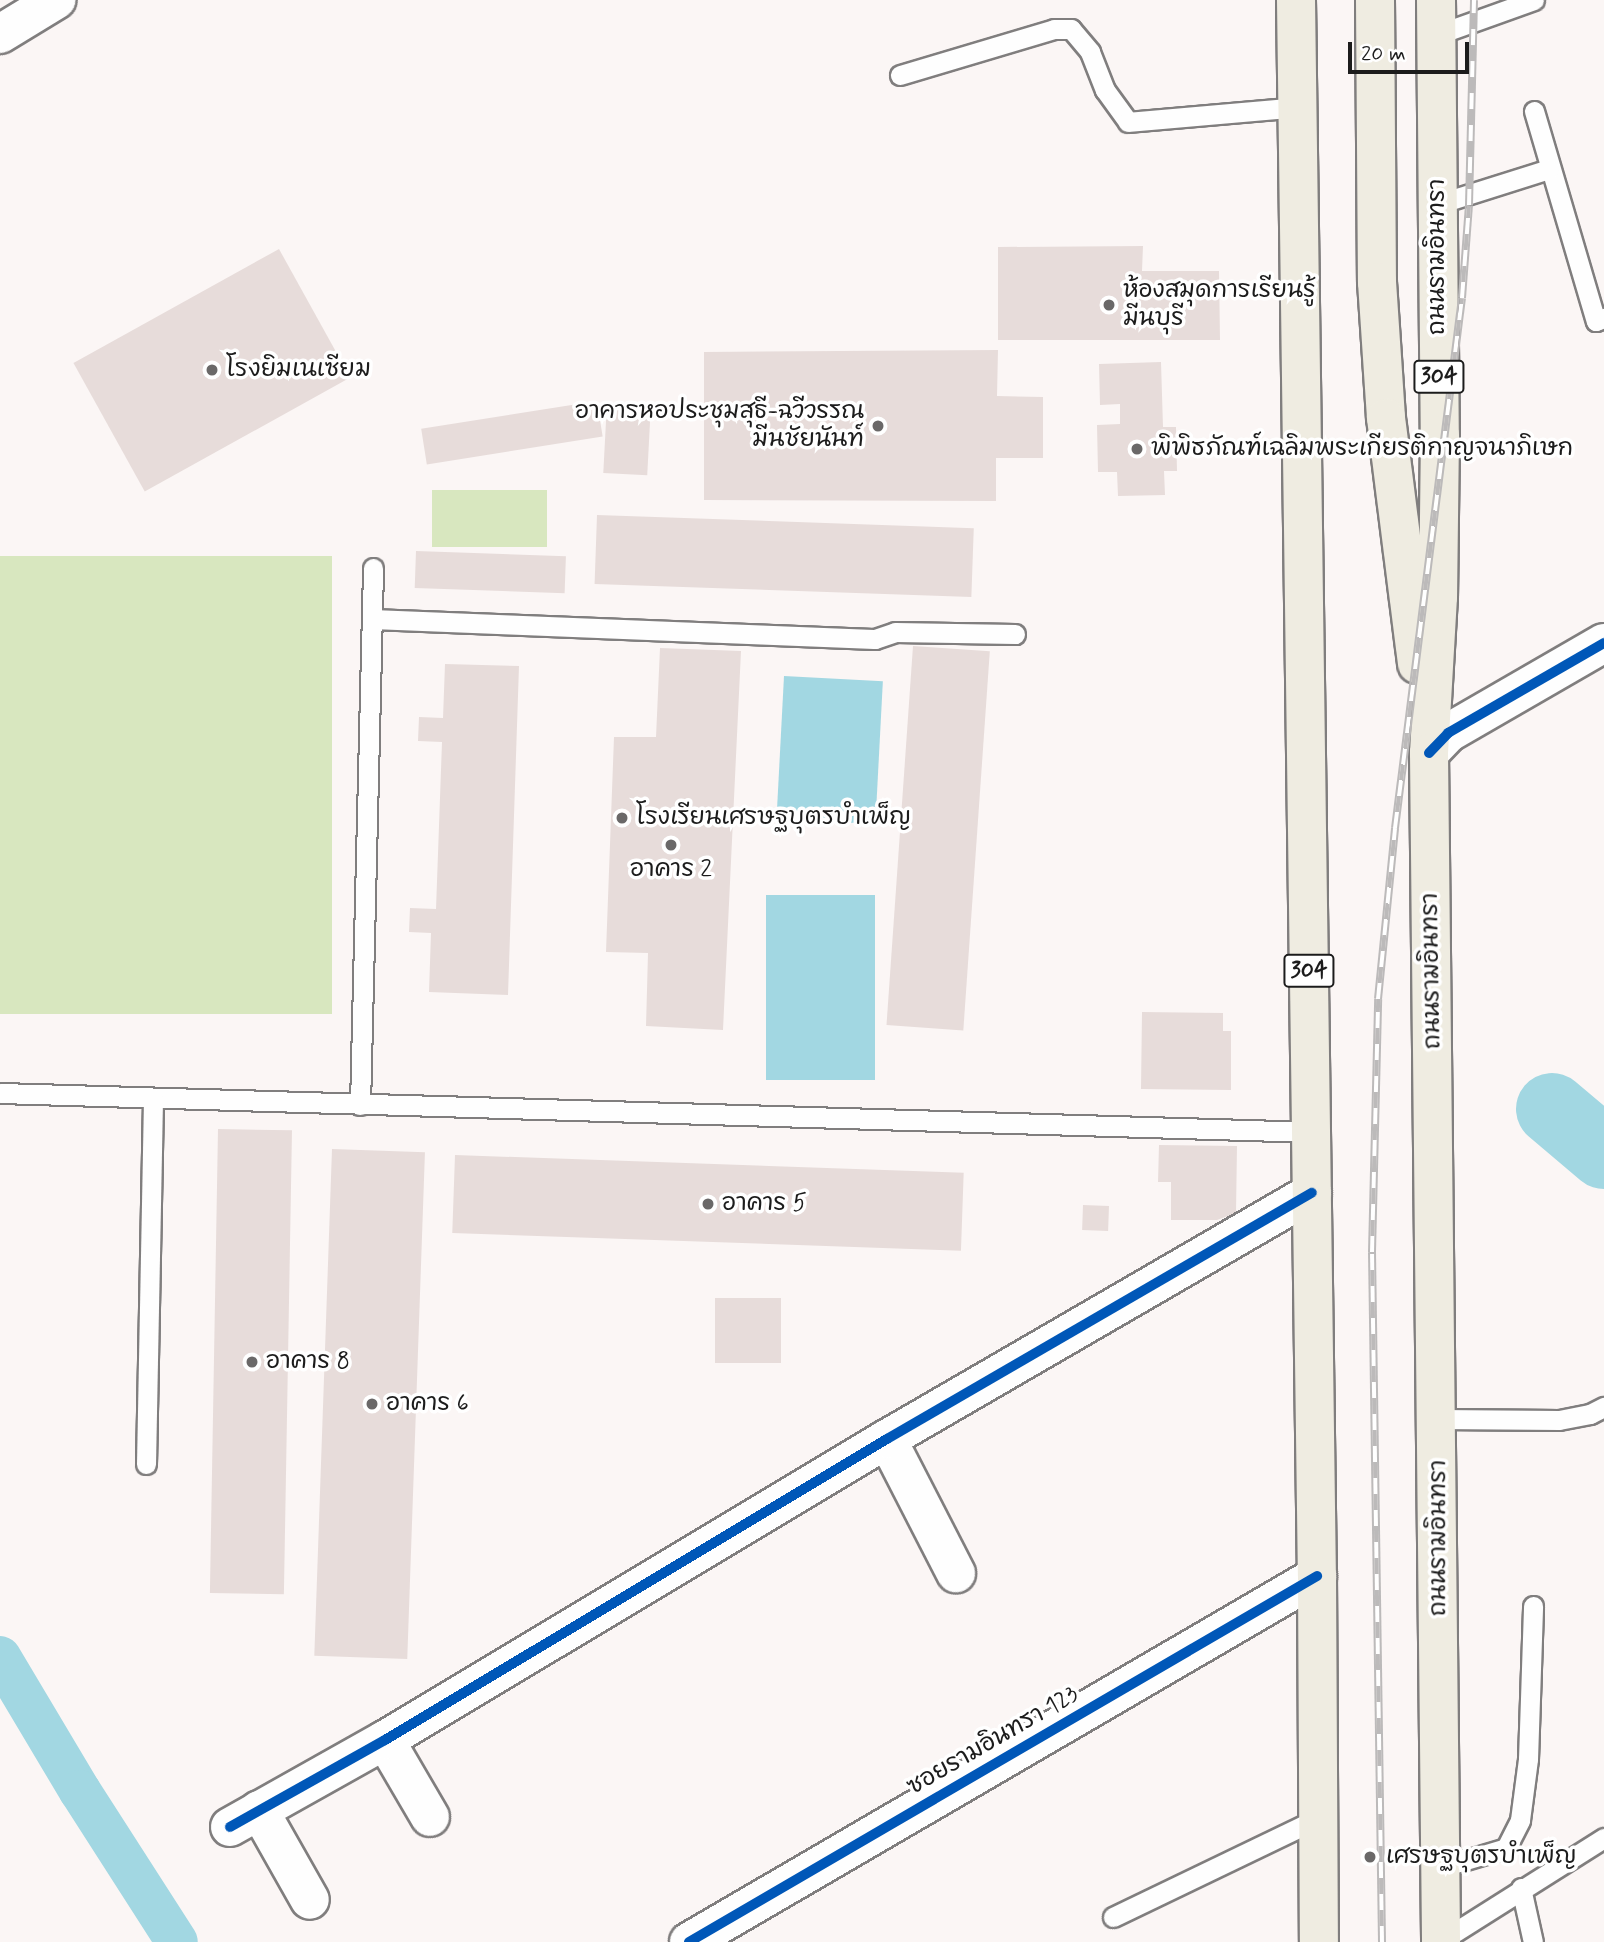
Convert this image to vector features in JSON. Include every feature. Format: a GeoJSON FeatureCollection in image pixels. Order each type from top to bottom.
{"type":"FeatureCollection","features":[{"type":"Feature","properties":{"kind":"highway","name":"304"},"geometry":{"type":"LineString","coordinates":[[1296,0],[1317,1576],[1318,1942]]}},
{"type":"Feature","properties":{"kind":"highway"},"geometry":{"type":"LineString","coordinates":[[1375,0],[1377,282],[1381,349],[1394,492],[1429,753]]}},
{"type":"Feature","properties":{"kind":"highway","name":"ถนนรามอินทรา"},"geometry":{"type":"LineString","coordinates":[[1436,18],[1438,597],[1429,753],[1438,1419],[1441,1941]]}},
{"type":"Feature","properties":{"kind":"street"},"geometry":{"type":"LineString","coordinates":[[0,34],[56,0]]}},
{"type":"Feature","properties":{"kind":"street"},"geometry":{"type":"LineString","coordinates":[[1429,753],[1448,733],[1604,643]]}},
{"type":"Feature","properties":{"kind":"street"},"geometry":{"type":"LineString","coordinates":[[310,1900],[245,1818],[384,1740],[887,1439],[1312,1193]]}},
{"type":"Feature","properties":{"kind":"street"},"geometry":{"type":"LineString","coordinates":[[887,1439],[956,1573]]}},
{"type":"Feature","properties":{"kind":"street","name":"ซอยรามอินทรา 123"},"geometry":{"type":"LineString","coordinates":[[689,1942],[1317,1576]]}},
{"type":"Feature","properties":{"kind":"street"},"geometry":{"type":"LineString","coordinates":[[384,1740],[430,1817]]}},
{"type":"Feature","properties":{"kind":"lane"},"geometry":{"type":"LineString","coordinates":[[1436,18],[1534,0]]}},
{"type":"Feature","properties":{"kind":"lane"},"geometry":{"type":"LineString","coordinates":[[900,75],[1054,29],[1071,29],[1090,52],[1105,90],[1128,122],[1298,107]]}},
{"type":"Feature","properties":{"kind":"lane"},"geometry":{"type":"LineString","coordinates":[[1534,111],[1595,321],[1604,318]]}},
{"type":"Feature","properties":{"kind":"lane"},"geometry":{"type":"LineString","coordinates":[[1438,204],[1549,169]]}},
{"type":"Feature","properties":{"kind":"lane"},"geometry":{"type":"LineString","coordinates":[[360,1105],[373,568]]}},
{"type":"Feature","properties":{"kind":"lane"},"geometry":{"type":"LineString","coordinates":[[372,619],[875,639],[895,632],[1015,634]]}},
{"type":"Feature","properties":{"kind":"lane"},"geometry":{"type":"LineString","coordinates":[[0,1093],[1311,1132]]}},
{"type":"Feature","properties":{"kind":"lane"},"geometry":{"type":"LineString","coordinates":[[146,1464],[153,1098]]}},
{"type":"Feature","properties":{"kind":"lane"},"geometry":{"type":"LineString","coordinates":[[1438,1419],[1559,1420],[1590,1414],[1604,1407]]}},
{"type":"Feature","properties":{"kind":"lane"},"geometry":{"type":"LineString","coordinates":[[1440,1868],[1506,1848],[1520,1820],[1528,1759],[1533,1606]]}},
{"type":"Feature","properties":{"kind":"lane"},"geometry":{"type":"LineString","coordinates":[[1113,1917],[1317,1819]]}},
{"type":"Feature","properties":{"kind":"lane"},"geometry":{"type":"LineString","coordinates":[[1441,1941],[1604,1838]]}},
{"type":"Feature","properties":{"kind":"lane"},"geometry":{"type":"LineString","coordinates":[[1521,1888],[1533,1942]]}},
{"type":"Feature","properties":{"kind":"green space"},"geometry":{"type":"Polygon","coordinates":[[[432,490],[547,490],[547,547],[432,547],[432,490]]]}},
{"type":"Feature","properties":{"kind":"green space"},"geometry":{"type":"Polygon","coordinates":[[[0,556],[332,556],[332,1014],[0,1014],[0,556]]]}},
{"type":"Feature","properties":{"kind":"water"},"geometry":{"type":"Polygon","coordinates":[[[784,676],[883,681],[875,824],[777,819],[784,676]]]}},
{"type":"Feature","properties":{"kind":"water"},"geometry":{"type":"Polygon","coordinates":[[[766,895],[875,895],[875,1080],[766,1080],[766,895]]]}},
{"type":"Feature","properties":{"kind":"building","name":"ห้องสมุดการเรียนรู้ มีนบุรี"},"geometry":{"type":"Polygon","coordinates":[[[1143,246],[1142,271],[1219,271],[1220,340],[998,340],[998,247],[1143,246]]]}},
{"type":"Feature","properties":{"kind":"building","name":"โรงยิมเนเซียม"},"geometry":{"type":"Polygon","coordinates":[[[279,249],[350,378],[145,491],[73,363],[279,249]]]}},
{"type":"Feature","properties":{"kind":"building","name":"อาคารหอประชุมสุธี-ฉวีวรรณ มีนชัยนันท์"},"geometry":{"type":"Polygon","coordinates":[[[998,350],[997,396],[1043,397],[1043,458],[996,458],[996,501],[704,500],[704,352],[998,350]]]}},
{"type":"Feature","properties":{"kind":"building","name":"พิพิธภัณฑ์เฉลิมพระเกียรติกาญจนาภิเษก"},"geometry":{"type":"Polygon","coordinates":[[[1161,362],[1163,427],[1176,427],[1177,471],[1164,471],[1165,495],[1118,496],[1117,472],[1098,472],[1097,425],[1120,424],[1120,404],[1100,405],[1099,364],[1161,362]]]}},
{"type":"Feature","properties":{"kind":"building"},"geometry":{"type":"Polygon","coordinates":[[[597,401],[603,437],[427,464],[421,429],[597,401]]]}},
{"type":"Feature","properties":{"kind":"building"},"geometry":{"type":"Polygon","coordinates":[[[607,402],[651,404],[647,475],[603,473],[607,402]]]}},
{"type":"Feature","properties":{"kind":"building"},"geometry":{"type":"Polygon","coordinates":[[[597,515],[974,528],[971,597],[595,584],[597,515]]]}},
{"type":"Feature","properties":{"kind":"building"},"geometry":{"type":"Polygon","coordinates":[[[416,551],[566,556],[565,593],[415,588],[416,551]]]}},
{"type":"Feature","properties":{"kind":"building"},"geometry":{"type":"Polygon","coordinates":[[[913,646],[990,651],[963,1030],[886,1025],[913,646]]]}},
{"type":"Feature","properties":{"kind":"building","name":"อาคาร 2"},"geometry":{"type":"Polygon","coordinates":[[[660,648],[741,651],[723,1030],[646,1026],[648,953],[606,952],[614,737],[656,737],[660,648]]]}},
{"type":"Feature","properties":{"kind":"building"},"geometry":{"type":"Polygon","coordinates":[[[445,664],[519,666],[508,995],[429,992],[431,933],[409,932],[410,908],[436,909],[442,742],[418,741],[419,717],[443,718],[445,664]]]}},
{"type":"Feature","properties":{"kind":"building"},"geometry":{"type":"Polygon","coordinates":[[[1142,1012],[1223,1013],[1223,1031],[1231,1031],[1231,1090],[1141,1089],[1142,1012]]]}},
{"type":"Feature","properties":{"kind":"building","name":"อาคาร 8"},"geometry":{"type":"Polygon","coordinates":[[[218,1129],[292,1130],[284,1594],[210,1593],[218,1129]]]}},
{"type":"Feature","properties":{"kind":"building"},"geometry":{"type":"Polygon","coordinates":[[[1159,1145],[1237,1146],[1236,1213],[1217,1220],[1171,1220],[1171,1182],[1158,1182],[1159,1145]]]}},
{"type":"Feature","properties":{"kind":"building","name":"อาคาร 6"},"geometry":{"type":"Polygon","coordinates":[[[332,1149],[425,1152],[407,1659],[314,1656],[332,1149]]]}},
{"type":"Feature","properties":{"kind":"building","name":"อาคาร 5"},"geometry":{"type":"Polygon","coordinates":[[[455,1155],[964,1173],[961,1251],[452,1233],[455,1155]]]}},
{"type":"Feature","properties":{"kind":"building"},"geometry":{"type":"Polygon","coordinates":[[[1083,1205],[1109,1206],[1108,1231],[1082,1230],[1083,1205]]]}},
{"type":"Feature","properties":{"kind":"building"},"geometry":{"type":"Polygon","coordinates":[[[715,1298],[781,1298],[781,1363],[715,1363],[715,1298]]]}},
{"type":"Feature","properties":{"kind":"waterway"},"geometry":{"type":"LineString","coordinates":[[1552,1109],[1604,1153]]}},
{"type":"Feature","properties":{"kind":"waterway"},"geometry":{"type":"LineString","coordinates":[[0,1657],[80,1791],[177,1942]]}},
{"type":"Feature","properties":{"kind":"railway"},"geometry":{"type":"LineString","coordinates":[[1382,1942],[1372,1252],[1378,999],[1395,828],[1462,298],[1469,205],[1474,0]]}},
{"type":"Feature","properties":{"kind":"cycle path"},"geometry":{"type":"LineString","coordinates":[[1429,753],[1448,733],[1604,643]]}},
{"type":"Feature","properties":{"kind":"cycle path"},"geometry":{"type":"LineString","coordinates":[[230,1827],[385,1740],[887,1439],[1312,1193]]}},
{"type":"Feature","properties":{"kind":"cycle path"},"geometry":{"type":"LineString","coordinates":[[689,1942],[1317,1576]]}},
{"type":"Feature","properties":{"kind":"place","name":"ห้องสมุดการเรียนรู้ มีนบุรี"},"geometry":{"type":"Point","coordinates":[1109,305]}},
{"type":"Feature","properties":{"kind":"place","name":"โรงยิมเนเซียม"},"geometry":{"type":"Point","coordinates":[212,370]}},
{"type":"Feature","properties":{"kind":"place","name":"อาคารหอประชุมสุธี-ฉวีวรรณ มีนชัยนันท์"},"geometry":{"type":"Point","coordinates":[878,426]}},
{"type":"Feature","properties":{"kind":"place","name":"พิพิธภัณฑ์เฉลิมพระเกียรติกาญจนาภิเษก"},"geometry":{"type":"Point","coordinates":[1137,449]}},
{"type":"Feature","properties":{"kind":"place","name":"โรงเรียนเศรษฐบุตรบำเพ็ญ"},"geometry":{"type":"Point","coordinates":[622,818]}},
{"type":"Feature","properties":{"kind":"place","name":"อาคาร 2"},"geometry":{"type":"Point","coordinates":[671,845]}},
{"type":"Feature","properties":{"kind":"place","name":"อาคาร 5"},"geometry":{"type":"Point","coordinates":[708,1204]}},
{"type":"Feature","properties":{"kind":"place","name":"อาคาร 8"},"geometry":{"type":"Point","coordinates":[252,1362]}},
{"type":"Feature","properties":{"kind":"place","name":"อาคาร 6"},"geometry":{"type":"Point","coordinates":[372,1404]}},
{"type":"Feature","properties":{"kind":"place","name":"เศรษฐบุตรบำเพ็ญ"},"geometry":{"type":"Point","coordinates":[1370,1857]}}]}
